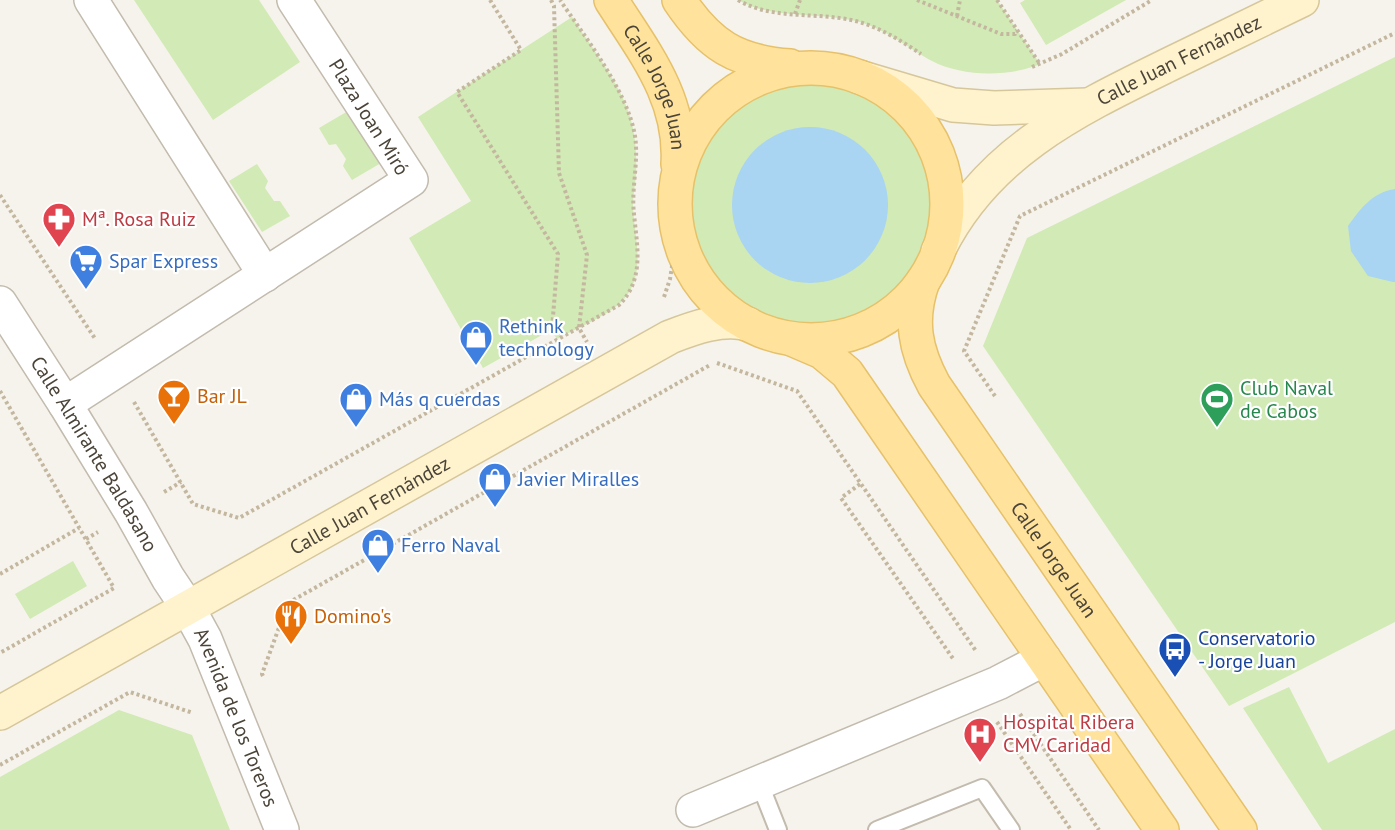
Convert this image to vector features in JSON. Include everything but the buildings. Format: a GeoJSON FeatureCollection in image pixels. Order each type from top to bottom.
{"type":"FeatureCollection","features":[{"type":"Feature","properties":{"kind":"main road","name":"Calle Jorge Juan"},"geometry":{"type":"LineString","coordinates":[[611,0],[655,68],[669,98],[678,141],[677,181]]}},
{"type":"Feature","properties":{"kind":"main road"},"geometry":{"type":"LineString","coordinates":[[679,0],[701,30],[729,51],[761,62],[819,68]]}},
{"type":"Feature","properties":{"kind":"main road"},"geometry":{"type":"LineString","coordinates":[[1134,82],[1250,0]]}},
{"type":"Feature","properties":{"kind":"main road","name":"Calle Juan Fernández"},"geometry":{"type":"LineString","coordinates":[[933,262],[963,206],[986,179],[1023,147],[1087,105],[1302,0]]}},
{"type":"Feature","properties":{"kind":"main road"},"geometry":{"type":"LineString","coordinates":[[819,68],[798,68],[767,75],[738,88],[722,100],[696,131],[683,158],[677,181],[675,206],[678,229],[687,259],[695,274],[727,310],[748,324],[822,352],[847,373],[1162,830]]}},
{"type":"Feature","properties":{"kind":"main road","name":"Calle Jorge Juan"},"geometry":{"type":"LineString","coordinates":[[819,68],[838,70],[885,90],[916,119],[933,145],[946,194],[944,226],[933,262],[919,294],[915,324],[917,346],[923,364],[934,385],[1240,830]]}},
{"type":"Feature","properties":{"kind":"main road","name":"Calle Juan Fernández"},"geometry":{"type":"LineString","coordinates":[[859,77],[953,105],[987,108],[1087,105]]}},
{"type":"Feature","properties":{"kind":"main road"},"geometry":{"type":"LineString","coordinates":[[784,337],[828,338],[868,327],[890,314],[904,302],[916,289],[933,262]]}},
{"type":"Feature","properties":{"kind":"main road","name":"Calle Juan Fernández"},"geometry":{"type":"LineString","coordinates":[[0,713],[670,337],[714,324],[735,322],[748,324]]}},
{"type":"Feature","properties":{"kind":"street"},"geometry":{"type":"LineString","coordinates":[[91,0],[265,275]]}},
{"type":"Feature","properties":{"kind":"street","name":"Plaza Joan Miró"},"geometry":{"type":"LineString","coordinates":[[65,404],[411,180],[294,0]]}},
{"type":"Feature","properties":{"kind":"street","name":"Calle Almirante Baldasano"},"geometry":{"type":"LineString","coordinates":[[1,307],[65,404],[188,608]]}},
{"type":"Feature","properties":{"kind":"street","name":"Avenida de los Toreros"},"geometry":{"type":"LineString","coordinates":[[188,608],[205,639],[282,830]]}},
{"type":"Feature","properties":{"kind":"street"},"geometry":{"type":"LineString","coordinates":[[693,810],[976,692],[1044,659]]}},
{"type":"Feature","properties":{"kind":"lane"},"geometry":{"type":"LineString","coordinates":[[759,782],[778,830]]}},
{"type":"Feature","properties":{"kind":"lane"},"geometry":{"type":"LineString","coordinates":[[877,830],[904,825],[982,788],[1011,830]]}},
{"type":"Feature","properties":{"kind":"path"},"geometry":{"type":"LineString","coordinates":[[489,0],[521,50],[457,92],[558,254],[552,329]]}},
{"type":"Feature","properties":{"kind":"path"},"geometry":{"type":"LineString","coordinates":[[551,0],[554,6],[559,173],[587,255],[579,328],[604,373]]}},
{"type":"Feature","properties":{"kind":"path"},"geometry":{"type":"LineString","coordinates":[[239,518],[619,305],[634,284],[638,252],[633,206],[636,144],[629,112],[620,93],[560,0]]}},
{"type":"Feature","properties":{"kind":"path"},"geometry":{"type":"LineString","coordinates":[[738,0],[765,10],[834,17],[862,23],[888,34],[924,56]]}},
{"type":"Feature","properties":{"kind":"path"},"geometry":{"type":"LineString","coordinates":[[795,14],[800,0]]}},
{"type":"Feature","properties":{"kind":"path"},"geometry":{"type":"LineString","coordinates":[[917,0],[1001,34],[1015,34],[1017,30]]}},
{"type":"Feature","properties":{"kind":"path"},"geometry":{"type":"LineString","coordinates":[[957,16],[960,0]]}},
{"type":"Feature","properties":{"kind":"path"},"geometry":{"type":"LineString","coordinates":[[997,0],[1040,64]]}},
{"type":"Feature","properties":{"kind":"path"},"geometry":{"type":"LineString","coordinates":[[1023,70],[1062,54],[1145,2],[1152,0]]}},
{"type":"Feature","properties":{"kind":"path"},"geometry":{"type":"LineString","coordinates":[[995,396],[964,351],[1020,216],[1395,33]]}},
{"type":"Feature","properties":{"kind":"path"},"geometry":{"type":"LineString","coordinates":[[267,684],[262,674],[288,603],[716,363],[797,391],[851,470]]}},
{"type":"Feature","properties":{"kind":"path"},"geometry":{"type":"LineString","coordinates":[[0,391],[114,588],[0,653]]}},
{"type":"Feature","properties":{"kind":"path"},"geometry":{"type":"LineString","coordinates":[[860,484],[841,498],[1071,830]]}},
{"type":"Feature","properties":{"kind":"path"},"geometry":{"type":"LineString","coordinates":[[0,574],[79,528]]}},
{"type":"Feature","properties":{"kind":"path"},"geometry":{"type":"LineString","coordinates":[[0,765],[130,692],[193,713]]}},
{"type":"Feature","properties":{"kind":"green space"},"geometry":{"type":"Polygon","coordinates":[[[134,0],[259,0],[300,62],[213,120],[134,0]]]}},
{"type":"Feature","properties":{"kind":"green space"},"geometry":{"type":"Polygon","coordinates":[[[738,0],[997,0],[1040,64],[1001,73],[957,70],[932,61],[883,32],[862,23],[837,18],[778,13],[738,0]]]}},
{"type":"Feature","properties":{"kind":"green space"},"geometry":{"type":"Polygon","coordinates":[[[1025,0],[1126,0],[1046,45],[1020,3],[1025,0]]]}},
{"type":"Feature","properties":{"kind":"green space"},"geometry":{"type":"Polygon","coordinates":[[[572,17],[614,82],[631,120],[636,156],[633,206],[638,254],[635,278],[624,299],[602,316],[557,339],[551,330],[483,368],[409,238],[471,201],[418,117],[572,17]]]}},
{"type":"Feature","properties":{"kind":"green space","name":"Club Naval de Cabos"},"geometry":{"type":"Polygon","coordinates":[[[1395,57],[1395,622],[1229,706],[983,346],[1027,238],[1395,57]]]}},
{"type":"Feature","properties":{"kind":"green space"},"geometry":{"type":"Polygon","coordinates":[[[823,69],[862,79],[896,99],[906,108],[915,118],[935,152],[943,178],[945,204],[943,230],[935,256],[915,290],[906,300],[896,309],[862,329],[823,339],[797,339],[758,329],[746,323],[724,309],[705,290],[685,256],[677,230],[675,191],[685,152],[691,140],[705,118],[724,99],[758,79],[784,71],[823,69]]]}},
{"type":"Feature","properties":{"kind":"green space"},"geometry":{"type":"Polygon","coordinates":[[[348,111],[381,163],[352,180],[343,166],[346,159],[336,144],[329,145],[319,128],[348,111]]]}},
{"type":"Feature","properties":{"kind":"green space"},"geometry":{"type":"Polygon","coordinates":[[[257,164],[268,181],[265,188],[274,201],[280,201],[290,216],[262,232],[229,181],[257,164]]]}},
{"type":"Feature","properties":{"kind":"green space"},"geometry":{"type":"Polygon","coordinates":[[[73,561],[87,586],[30,619],[15,594],[73,561]]]}},
{"type":"Feature","properties":{"kind":"green space"},"geometry":{"type":"Polygon","coordinates":[[[1289,687],[1328,763],[1395,729],[1395,830],[1322,830],[1243,708],[1289,687]]]}},
{"type":"Feature","properties":{"kind":"green space"},"geometry":{"type":"Polygon","coordinates":[[[119,710],[192,735],[230,830],[0,830],[0,777],[119,710]]]}},
{"type":"Feature","properties":{"kind":"water"},"geometry":{"type":"Polygon","coordinates":[[[810,127],[825,128],[840,133],[865,150],[882,175],[887,190],[887,220],[882,235],[865,260],[840,277],[825,282],[810,283],[795,282],[780,277],[755,260],[738,235],[733,220],[732,205],[733,190],[738,175],[755,150],[780,133],[795,128],[810,127]]]}},
{"type":"Feature","properties":{"kind":"water"},"geometry":{"type":"Polygon","coordinates":[[[1395,189],[1395,282],[1393,282],[1368,276],[1351,251],[1348,226],[1362,208],[1374,198],[1395,189]]]}},
{"type":"Feature","properties":{"kind":"place","name":"Mª. Rosa Ruiz"},"geometry":{"type":"Point","coordinates":[59,248]}},
{"type":"Feature","properties":{"kind":"place","name":"Spar Express"},"geometry":{"type":"Point","coordinates":[86,290]}},
{"type":"Feature","properties":{"kind":"place","name":"Rethink technology"},"geometry":{"type":"Point","coordinates":[476,366]}},
{"type":"Feature","properties":{"kind":"place","name":"Bar JL"},"geometry":{"type":"Point","coordinates":[174,425]}},
{"type":"Feature","properties":{"kind":"place","name":"Más q cuerdas"},"geometry":{"type":"Point","coordinates":[356,428]}},
{"type":"Feature","properties":{"kind":"place","name":"Club Naval de Cabos"},"geometry":{"type":"Point","coordinates":[1217,428]}},
{"type":"Feature","properties":{"kind":"place","name":"Javier Miralles"},"geometry":{"type":"Point","coordinates":[495,508]}},
{"type":"Feature","properties":{"kind":"place","name":"Ferro Naval"},"geometry":{"type":"Point","coordinates":[378,574]}},
{"type":"Feature","properties":{"kind":"place","name":"Domino's"},"geometry":{"type":"Point","coordinates":[291,645]}},
{"type":"Feature","properties":{"kind":"place","name":"Conservatorio - Jorge Juan"},"geometry":{"type":"Point","coordinates":[1175,678]}},
{"type":"Feature","properties":{"kind":"place","name":"Hospital Ribera CMV Caridad"},"geometry":{"type":"Point","coordinates":[980,763]}}]}
